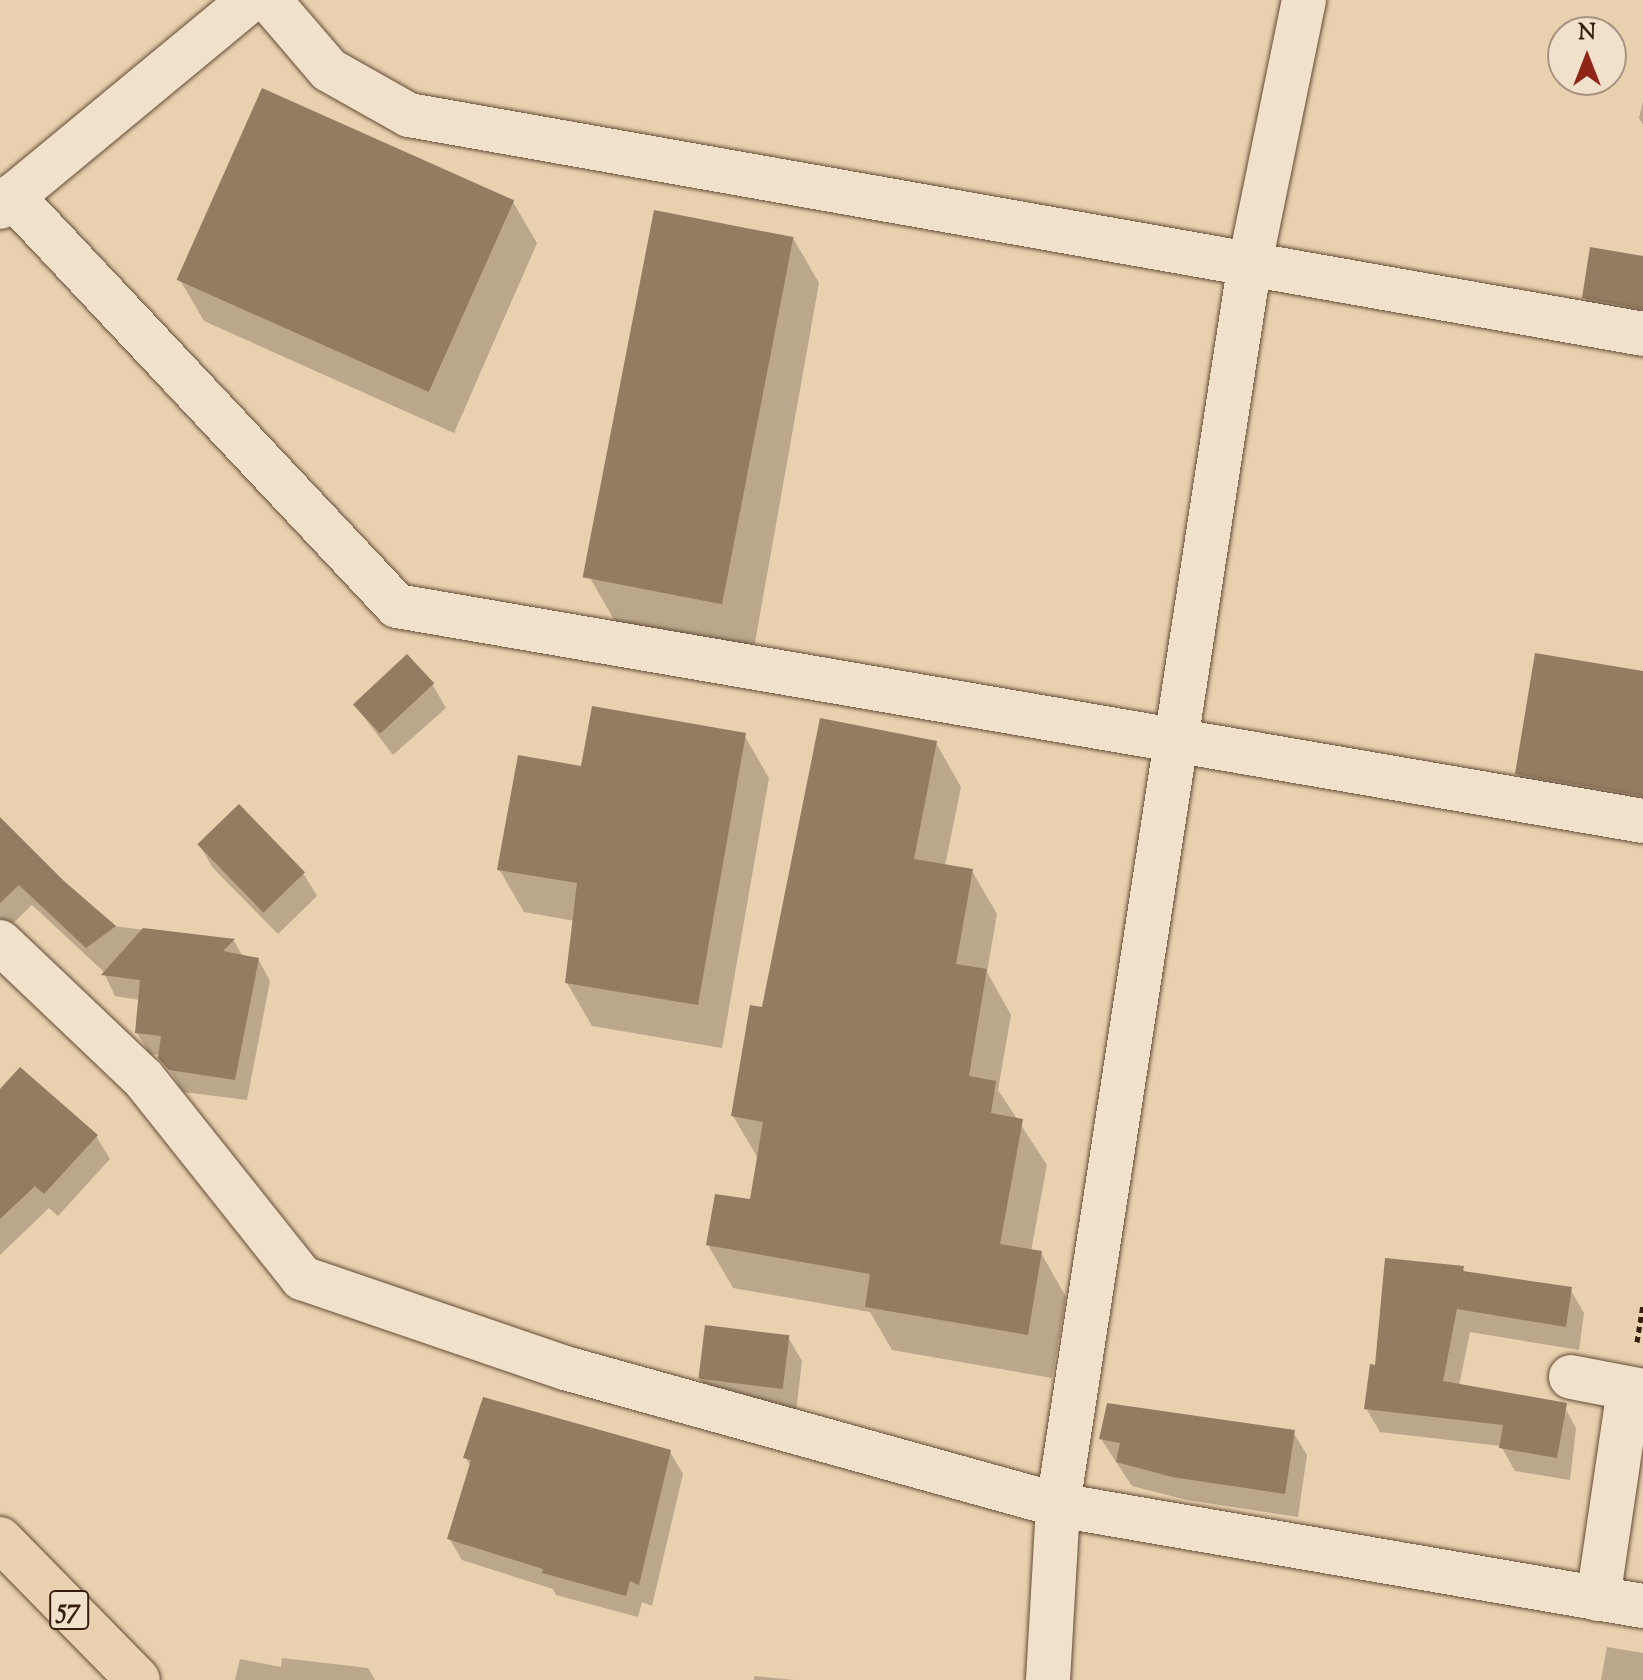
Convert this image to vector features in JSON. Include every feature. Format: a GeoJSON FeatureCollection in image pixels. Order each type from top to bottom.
{"type":"FeatureCollection","features":[{"type":"Feature","properties":{"kind":"main road","name":"57"},"geometry":{"type":"LineString","coordinates":[[0,1539],[138,1680]]}},
{"type":"Feature","properties":{"kind":"street"},"geometry":{"type":"LineString","coordinates":[[250,0],[6,202],[397,606],[1643,821]]}},
{"type":"Feature","properties":{"kind":"street"},"geometry":{"type":"LineString","coordinates":[[269,0],[329,70],[409,115],[1249,268],[1643,334]]}},
{"type":"Feature","properties":{"kind":"street"},"geometry":{"type":"LineString","coordinates":[[1048,1680],[1058,1505],[1249,268],[1304,0]]}},
{"type":"Feature","properties":{"kind":"street"},"geometry":{"type":"LineString","coordinates":[[0,942],[143,1078],[302,1278],[565,1368],[1058,1505],[1643,1606]]}},
{"type":"Feature","properties":{"kind":"street"},"geometry":{"type":"LineString","coordinates":[[1571,1377],[1636,1390],[1598,1599]]}},
{"type":"Feature","properties":{"kind":"building"},"geometry":{"type":"Polygon","coordinates":[[[262,88],[514,200],[429,392],[177,280],[262,88]]]}},
{"type":"Feature","properties":{"kind":"building"},"geometry":{"type":"Polygon","coordinates":[[[654,210],[793,237],[722,604],[583,577],[654,210]]]}},
{"type":"Feature","properties":{"kind":"building"},"geometry":{"type":"Polygon","coordinates":[[[1590,247],[1643,256],[1643,309],[1582,298],[1590,247]]]}},
{"type":"Feature","properties":{"kind":"building"},"geometry":{"type":"Polygon","coordinates":[[[1535,653],[1643,671],[1643,796],[1515,774],[1535,653]]]}},
{"type":"Feature","properties":{"kind":"building"},"geometry":{"type":"Polygon","coordinates":[[[407,654],[434,683],[380,734],[353,704],[407,654]]]}},
{"type":"Feature","properties":{"kind":"building"},"geometry":{"type":"Polygon","coordinates":[[[592,706],[746,733],[698,1005],[565,983],[577,883],[497,870],[518,755],[581,766],[592,706]]]}},
{"type":"Feature","properties":{"kind":"building"},"geometry":{"type":"Polygon","coordinates":[[[820,718],[937,741],[914,859],[973,869],[956,964],[987,969],[969,1076],[996,1081],[991,1113],[1023,1119],[1000,1244],[1042,1251],[1028,1335],[865,1307],[870,1274],[706,1245],[715,1194],[750,1199],[763,1122],[731,1116],[750,1005],[762,1007],[820,718]]]}},
{"type":"Feature","properties":{"kind":"building"},"geometry":{"type":"Polygon","coordinates":[[[239,804],[305,872],[263,913],[197,844],[239,804]]]}},
{"type":"Feature","properties":{"kind":"building"},"geometry":{"type":"Polygon","coordinates":[[[0,817],[64,881],[116,926],[86,948],[19,885],[0,903],[0,817]]]}},
{"type":"Feature","properties":{"kind":"building"},"geometry":{"type":"Polygon","coordinates":[[[143,928],[235,939],[223,951],[259,958],[235,1080],[169,1070],[158,1058],[161,1036],[135,1033],[140,980],[101,975],[143,928]]]}},
{"type":"Feature","properties":{"kind":"building"},"geometry":{"type":"Polygon","coordinates":[[[20,1067],[98,1135],[44,1194],[35,1186],[0,1219],[0,1089],[20,1067]]]}},
{"type":"Feature","properties":{"kind":"building"},"geometry":{"type":"Polygon","coordinates":[[[1385,1258],[1464,1266],[1463,1271],[1572,1287],[1566,1327],[1457,1309],[1443,1381],[1567,1403],[1557,1458],[1499,1448],[1503,1425],[1364,1409],[1370,1364],[1375,1365],[1385,1258]]]}},
{"type":"Feature","properties":{"kind":"building"},"geometry":{"type":"Polygon","coordinates":[[[705,1325],[789,1335],[783,1389],[698,1379],[705,1325]]]}},
{"type":"Feature","properties":{"kind":"building"},"geometry":{"type":"Polygon","coordinates":[[[483,1397],[671,1450],[639,1585],[630,1581],[626,1596],[542,1573],[543,1569],[447,1539],[471,1460],[463,1458],[483,1397]]]}},
{"type":"Feature","properties":{"kind":"building"},"geometry":{"type":"Polygon","coordinates":[[[1107,1403],[1295,1430],[1285,1494],[1172,1477],[1116,1462],[1120,1443],[1099,1439],[1107,1403]]]}}]}
